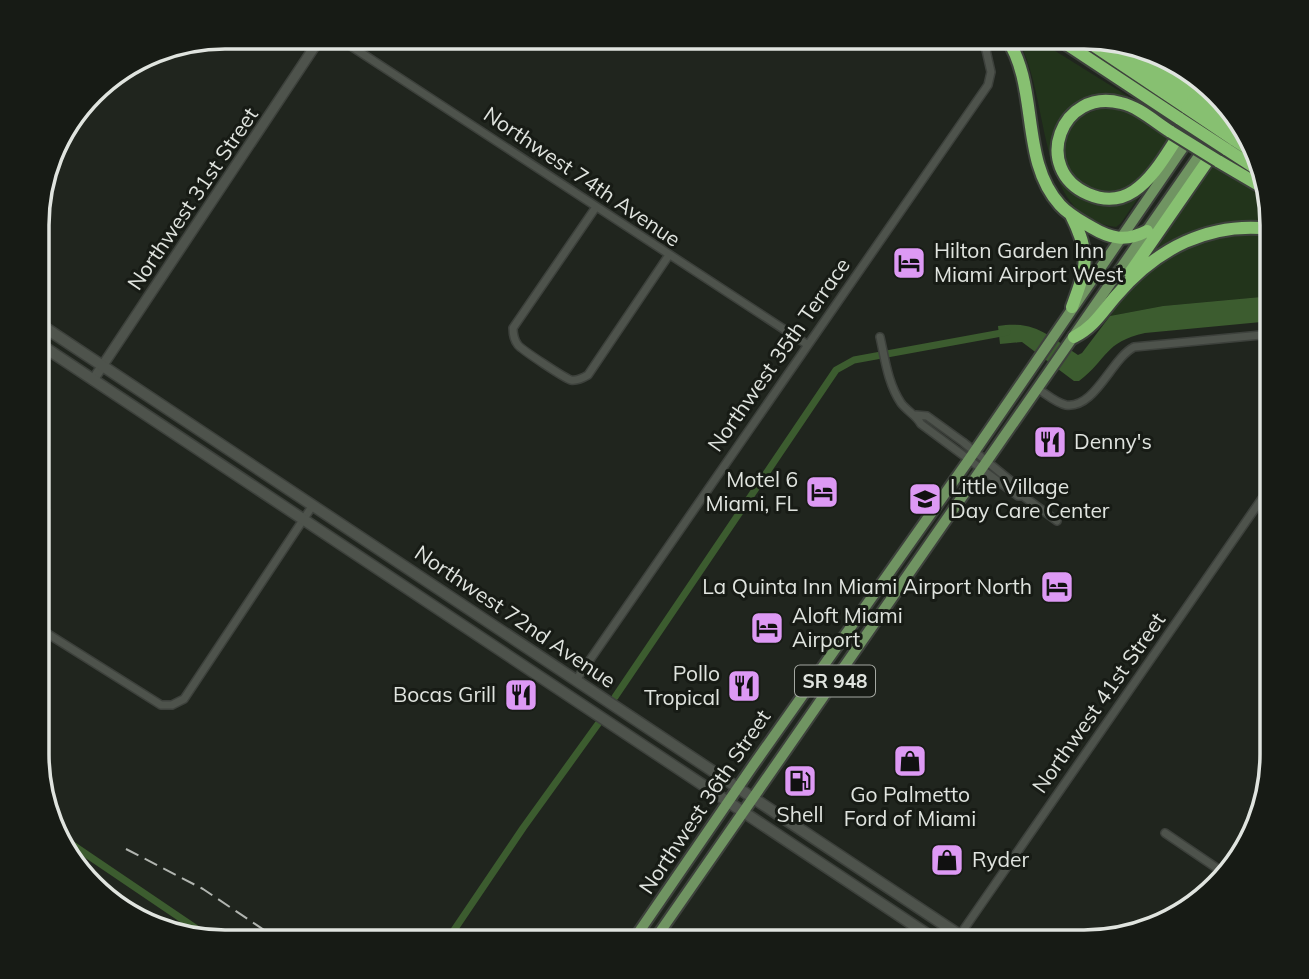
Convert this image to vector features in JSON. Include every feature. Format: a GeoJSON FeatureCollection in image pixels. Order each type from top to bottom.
{"type":"FeatureCollection","features":[{"type":"Feature","properties":{"kind":"highway"},"geometry":{"type":"LineString","coordinates":[[1012,49],[1021,68],[1039,165],[1056,200],[1071,215],[1107,236],[1120,239],[1133,237],[1147,230]]}},
{"type":"Feature","properties":{"kind":"highway"},"geometry":{"type":"LineString","coordinates":[[1082,49],[1194,101],[1213,106]]}},
{"type":"Feature","properties":{"kind":"highway"},"geometry":{"type":"LineString","coordinates":[[1105,51],[1194,101]]}},
{"type":"Feature","properties":{"kind":"highway"},"geometry":{"type":"LineString","coordinates":[[1125,54],[1194,101],[1233,132]]}},
{"type":"Feature","properties":{"kind":"highway"},"geometry":{"type":"LineString","coordinates":[[1147,61],[1233,132]]}},
{"type":"Feature","properties":{"kind":"highway"},"geometry":{"type":"LineString","coordinates":[[1194,101],[1174,134],[1144,183],[1125,196],[1105,199],[1082,191],[1071,184],[1059,163],[1058,141],[1066,120],[1084,106],[1107,100],[1123,103],[1171,132],[1174,134],[1218,161],[1254,182]]}},
{"type":"Feature","properties":{"kind":"highway"},"geometry":{"type":"LineString","coordinates":[[1074,337],[1088,330],[1236,137]]}},
{"type":"Feature","properties":{"kind":"highway"},"geometry":{"type":"LineString","coordinates":[[1071,215],[1083,242],[1086,257],[1083,277],[1072,307]]}},
{"type":"Feature","properties":{"kind":"highway"},"geometry":{"type":"LineString","coordinates":[[1117,294],[1150,262],[1184,241],[1235,228],[1260,229]]}},
{"type":"Feature","properties":{"kind":"main road","name":"Northwest 36th Street"},"geometry":{"type":"LineString","coordinates":[[640,930],[1212,105]]}},
{"type":"Feature","properties":{"kind":"main road","name":"Northwest 36th Street"},"geometry":{"type":"LineString","coordinates":[[661,930],[1224,118]]}},
{"type":"Feature","properties":{"kind":"main road","name":"Northwest 72nd Avenue"},"geometry":{"type":"LineString","coordinates":[[49,330],[738,787],[944,930]]}},
{"type":"Feature","properties":{"kind":"main road","name":"Northwest 72nd Avenue"},"geometry":{"type":"LineString","coordinates":[[49,350],[921,930]]}},
{"type":"Feature","properties":{"kind":"main road"},"geometry":{"type":"LineString","coordinates":[[275,480],[273,494],[276,501]]}},
{"type":"Feature","properties":{"kind":"main road"},"geometry":{"type":"LineString","coordinates":[[912,540],[926,549]]}},
{"type":"Feature","properties":{"kind":"main road"},"geometry":{"type":"LineString","coordinates":[[428,602],[437,588]]}},
{"type":"Feature","properties":{"kind":"street","name":"Northwest 31st Street"},"geometry":{"type":"LineString","coordinates":[[93,380],[313,49]]}},
{"type":"Feature","properties":{"kind":"street","name":"Northwest 74th Avenue"},"geometry":{"type":"LineString","coordinates":[[355,49],[808,345]]}},
{"type":"Feature","properties":{"kind":"street","name":"Northwest 35th Terrace"},"geometry":{"type":"LineString","coordinates":[[576,680],[988,85],[991,72],[986,49]]}},
{"type":"Feature","properties":{"kind":"street"},"geometry":{"type":"LineString","coordinates":[[596,206],[513,328],[513,336],[519,346],[570,380],[580,380],[587,375],[669,255]]}},
{"type":"Feature","properties":{"kind":"street"},"geometry":{"type":"LineString","coordinates":[[1038,389],[1065,405],[1078,404],[1089,398],[1125,352],[1134,347],[1260,335]]}},
{"type":"Feature","properties":{"kind":"street"},"geometry":{"type":"LineString","coordinates":[[881,341],[889,377],[902,405],[916,415],[921,424],[971,456],[1018,496],[1023,496],[1057,521]]}},
{"type":"Feature","properties":{"kind":"street","name":"Northwest 41st Street"},"geometry":{"type":"LineString","coordinates":[[963,930],[1260,501]]}},
{"type":"Feature","properties":{"kind":"street"},"geometry":{"type":"LineString","coordinates":[[49,634],[162,705],[172,705],[184,699],[313,505]]}},
{"type":"Feature","properties":{"kind":"street"},"geometry":{"type":"LineString","coordinates":[[1165,833],[1217,869]]}},
{"type":"Feature","properties":{"kind":"shaded area"},"geometry":{"type":"Polygon","coordinates":[[[1022,49],[1052,49],[1137,102],[1111,95],[1099,97],[1061,124],[1053,140],[1052,151],[1058,174],[1082,199],[1111,204],[1140,195],[1116,227],[1089,219],[1070,201],[1057,178],[1027,61],[1022,49]]]}},
{"type":"Feature","properties":{"kind":"shaded area"},"geometry":{"type":"Polygon","coordinates":[[[1110,107],[1128,112],[1170,137],[1136,184],[1109,193],[1090,190],[1075,179],[1066,164],[1063,146],[1068,130],[1083,116],[1110,107]]]}},
{"type":"Feature","properties":{"kind":"shaded area"},"geometry":{"type":"Polygon","coordinates":[[[1212,162],[1256,188],[1260,223],[1222,224],[1199,229],[1149,255],[1212,162]]]}},
{"type":"Feature","properties":{"kind":"shaded area"},"geometry":{"type":"Polygon","coordinates":[[[1260,234],[1260,297],[1163,306],[1110,316],[1139,282],[1170,256],[1207,240],[1260,234]]]}},
{"type":"Feature","properties":{"kind":"shaded area"},"geometry":{"type":"Polygon","coordinates":[[[1260,297],[1260,322],[1145,333],[1132,337],[1114,346],[1079,381],[1074,381],[1022,342],[1000,344],[998,326],[1022,325],[1041,331],[1078,355],[1110,316],[1163,306],[1260,297]]]}},
{"type":"Feature","properties":{"kind":"waterway"},"geometry":{"type":"LineString","coordinates":[[615,697],[836,370],[854,360],[1007,332]]}},
{"type":"Feature","properties":{"kind":"waterway"},"geometry":{"type":"LineString","coordinates":[[454,930],[598,724]]}},
{"type":"Feature","properties":{"kind":"waterway"},"geometry":{"type":"LineString","coordinates":[[76,847],[193,926]]}},
{"type":"Feature","properties":{"kind":"railway"},"geometry":{"type":"LineString","coordinates":[[126,849],[203,889],[264,930]]}},
{"type":"Feature","properties":{"kind":"place","name":"Hilton Garden Inn Miami Airport West"},"geometry":{"type":"Point","coordinates":[909,263]}},
{"type":"Feature","properties":{"kind":"place","name":"Denny's"},"geometry":{"type":"Point","coordinates":[1050,442]}},
{"type":"Feature","properties":{"kind":"place","name":"Motel 6 Miami, FL"},"geometry":{"type":"Point","coordinates":[822,492]}},
{"type":"Feature","properties":{"kind":"place","name":"Little Village Day Care Center"},"geometry":{"type":"Point","coordinates":[925,499]}},
{"type":"Feature","properties":{"kind":"place","name":"La Quinta Inn Miami Airport North"},"geometry":{"type":"Point","coordinates":[1057,587]}},
{"type":"Feature","properties":{"kind":"place","name":"Aloft Miami Airport"},"geometry":{"type":"Point","coordinates":[767,628]}},
{"type":"Feature","properties":{"kind":"place","name":"Pollo Tropical"},"geometry":{"type":"Point","coordinates":[744,686]}},
{"type":"Feature","properties":{"kind":"place","name":"Bocas Grill"},"geometry":{"type":"Point","coordinates":[521,695]}},
{"type":"Feature","properties":{"kind":"place","name":"Go Palmetto Ford of Miami"},"geometry":{"type":"Point","coordinates":[910,761]}},
{"type":"Feature","properties":{"kind":"place","name":"Shell"},"geometry":{"type":"Point","coordinates":[800,781]}},
{"type":"Feature","properties":{"kind":"place","name":"Ryder"},"geometry":{"type":"Point","coordinates":[947,860]}}]}
